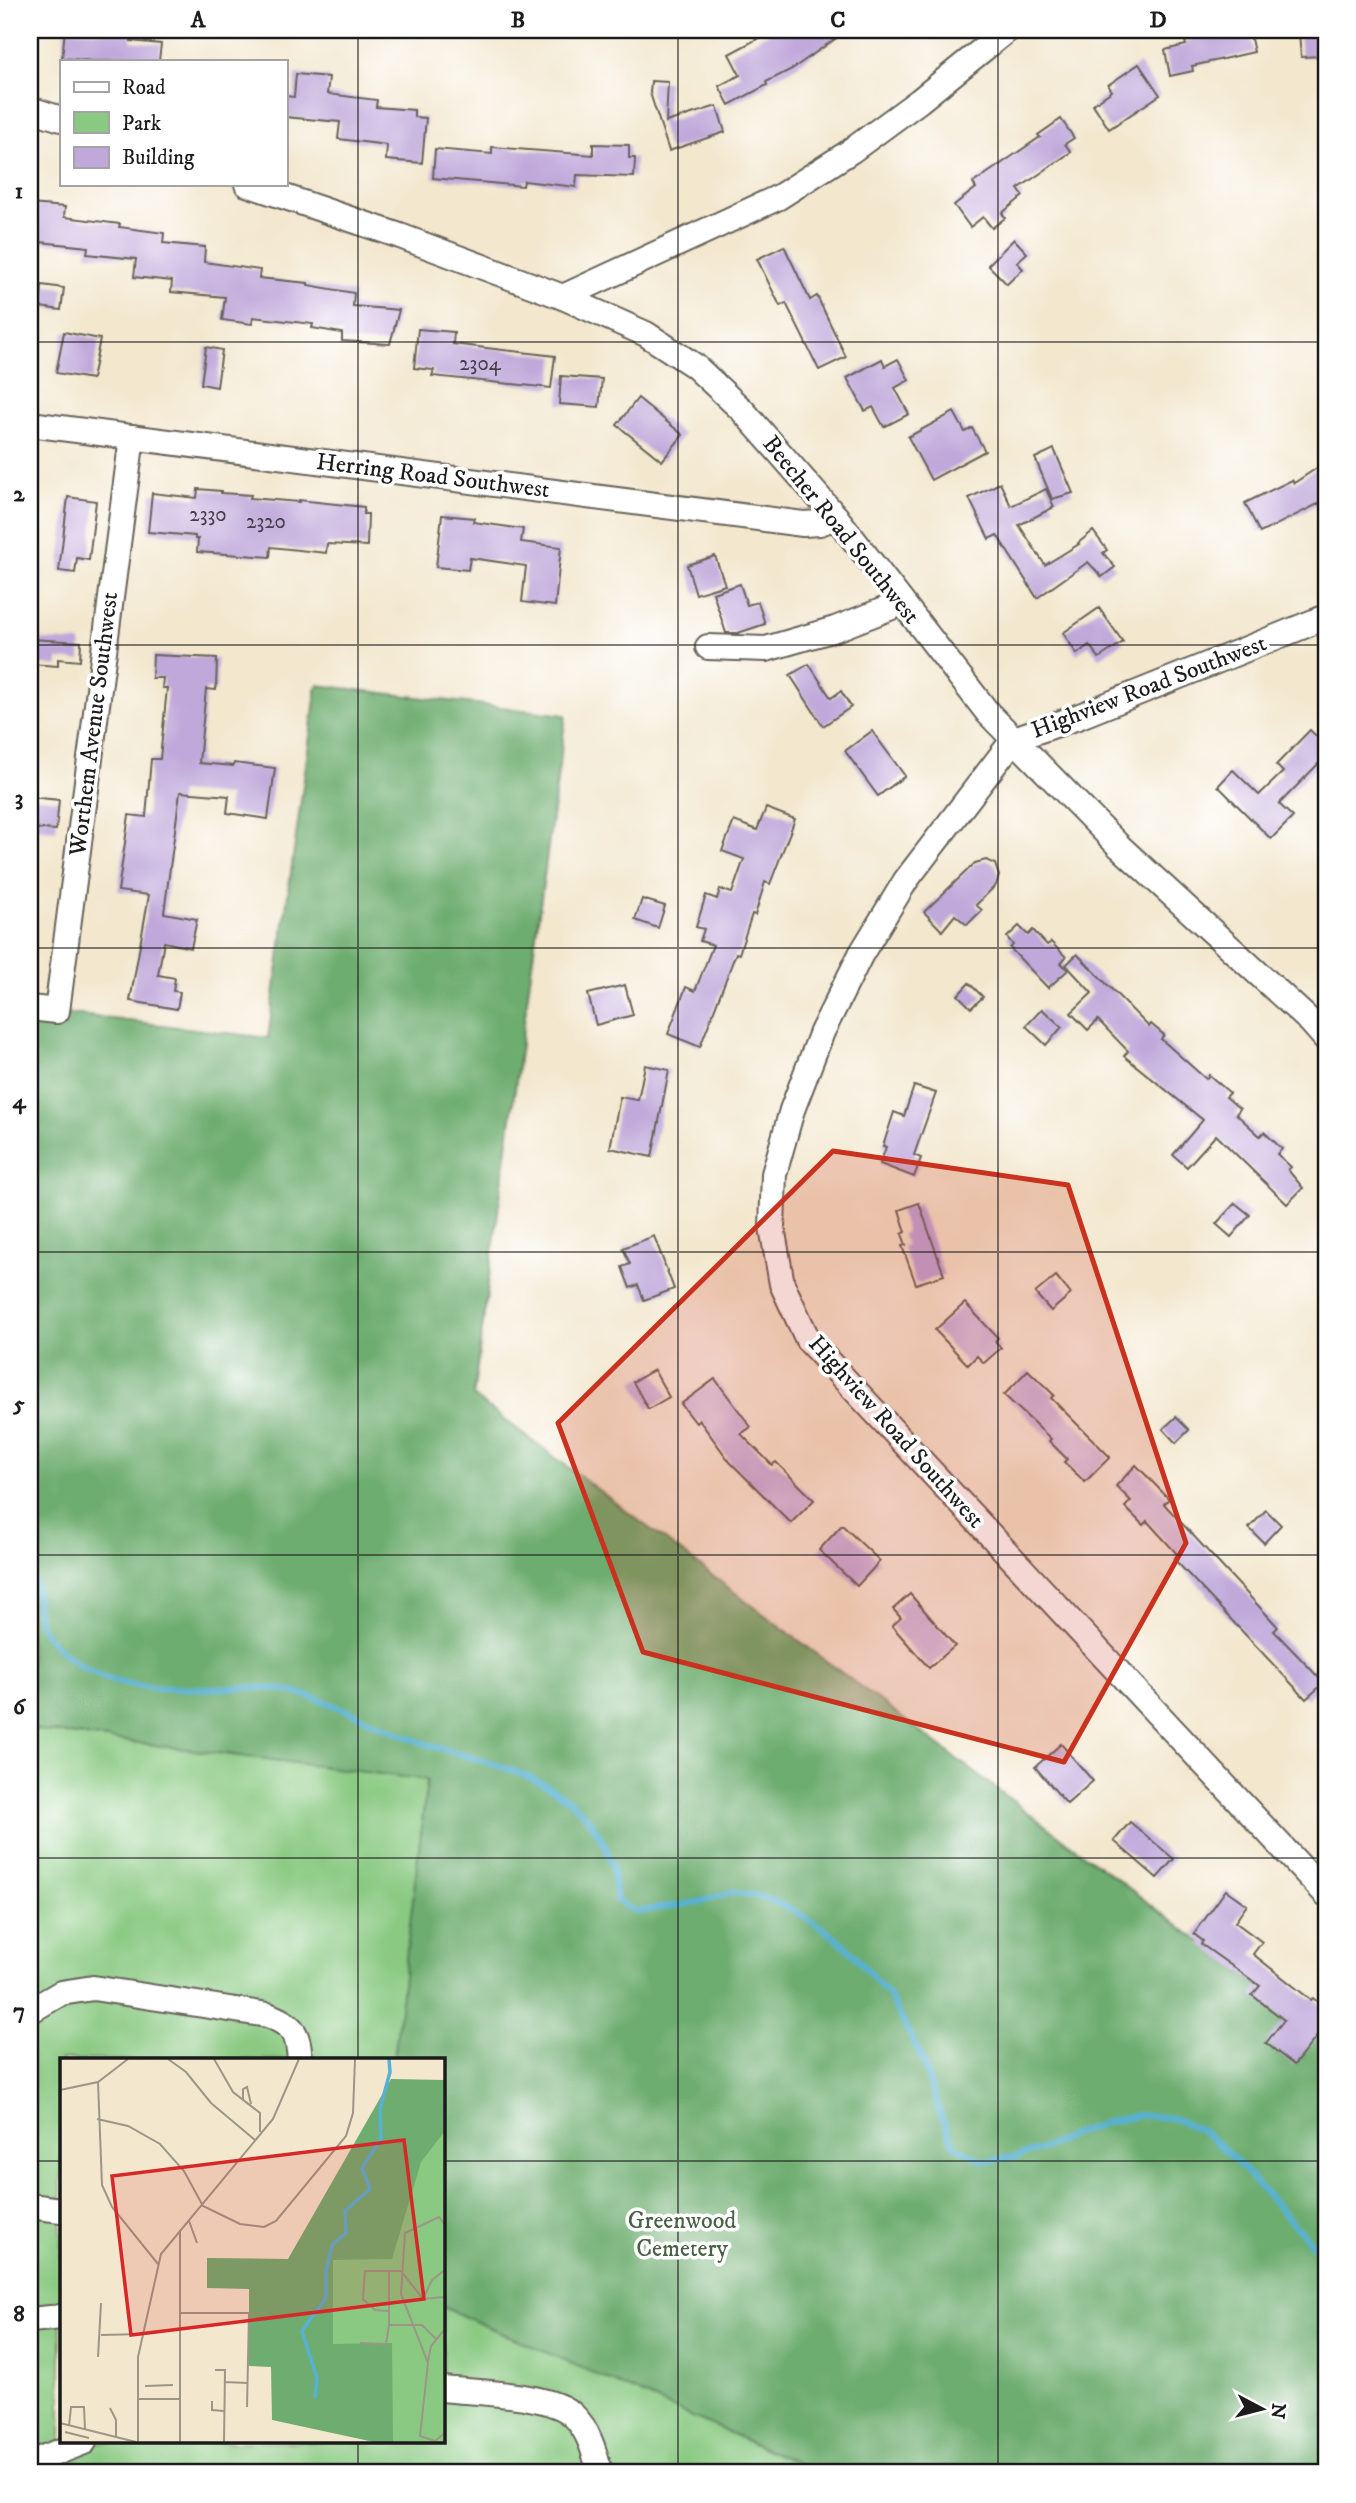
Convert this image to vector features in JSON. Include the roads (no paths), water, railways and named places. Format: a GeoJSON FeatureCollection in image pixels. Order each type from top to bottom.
{"type":"FeatureCollection","features":[{"type":"Feature","properties":{"kind":"street"},"geometry":{"type":"LineString","coordinates":[[563,297],[779,197],[861,144],[1007,30]]}},
{"type":"Feature","properties":{"kind":"street"},"geometry":{"type":"LineString","coordinates":[[30,109],[60,120]]}},
{"type":"Feature","properties":{"kind":"street","name":"Beecher Road Southwest"},"geometry":{"type":"LineString","coordinates":[[253,186],[400,236],[563,297],[646,334],[695,366],[743,411],[836,517],[988,712],[1121,847],[1326,1039]]}},
{"type":"Feature","properties":{"kind":"street","name":"Herring Road Southwest"},"geometry":{"type":"LineString","coordinates":[[30,424],[803,524],[820,523],[836,517]]}},
{"type":"Feature","properties":{"kind":"street","name":"Worthem Avenue Southwest"},"geometry":{"type":"LineString","coordinates":[[30,1008],[57,1012],[132,437]]}},
{"type":"Feature","properties":{"kind":"street"},"geometry":{"type":"LineString","coordinates":[[708,647],[766,649],[835,629],[902,603]]}},
{"type":"Feature","properties":{"kind":"street","name":"Highview Road Southwest"},"geometry":{"type":"LineString","coordinates":[[1326,617],[1075,718],[1014,739],[906,880],[861,954],[822,1032],[792,1110],[774,1174],[772,1227],[782,1284],[808,1340],[1326,1894]]}},
{"type":"Feature","properties":{"kind":"street"},"geometry":{"type":"LineString","coordinates":[[30,2011],[61,1993],[93,1988],[268,2015],[288,2024],[299,2039],[300,2058]]}},
{"type":"Feature","properties":{"kind":"street"},"geometry":{"type":"LineString","coordinates":[[30,2206],[60,2210]]}},
{"type":"Feature","properties":{"kind":"street"},"geometry":{"type":"LineString","coordinates":[[30,2320],[60,2317]]}},
{"type":"Feature","properties":{"kind":"street"},"geometry":{"type":"LineString","coordinates":[[444,2389],[548,2401],[573,2415],[592,2444],[600,2473]]}},
{"type":"Feature","properties":{"kind":"street"},"geometry":{"type":"LineString","coordinates":[[30,2463],[79,2444]]}},
{"type":"Feature","properties":{"kind":"waterway"},"geometry":{"type":"LineString","coordinates":[[30,1577],[36,1592],[40,1624],[49,1638],[73,1660],[101,1675],[147,1687],[270,1688],[305,1695],[410,1738],[526,1776],[552,1789],[576,1806],[596,1829],[610,1858],[616,1900],[636,1912],[700,1902],[731,1892],[763,1897],[793,1910],[821,1927],[847,1947],[889,1996],[920,2054],[941,2116],[955,2146],[983,2161],[1016,2157],[1107,2122],[1139,2115],[1172,2118],[1201,2130],[1226,2151],[1326,2259]]}},
{"type":"Feature","properties":{"kind":"park label","name":"Greenwood Cemetery"},"geometry":{"type":"Point","coordinates":[682,2235]}}]}
